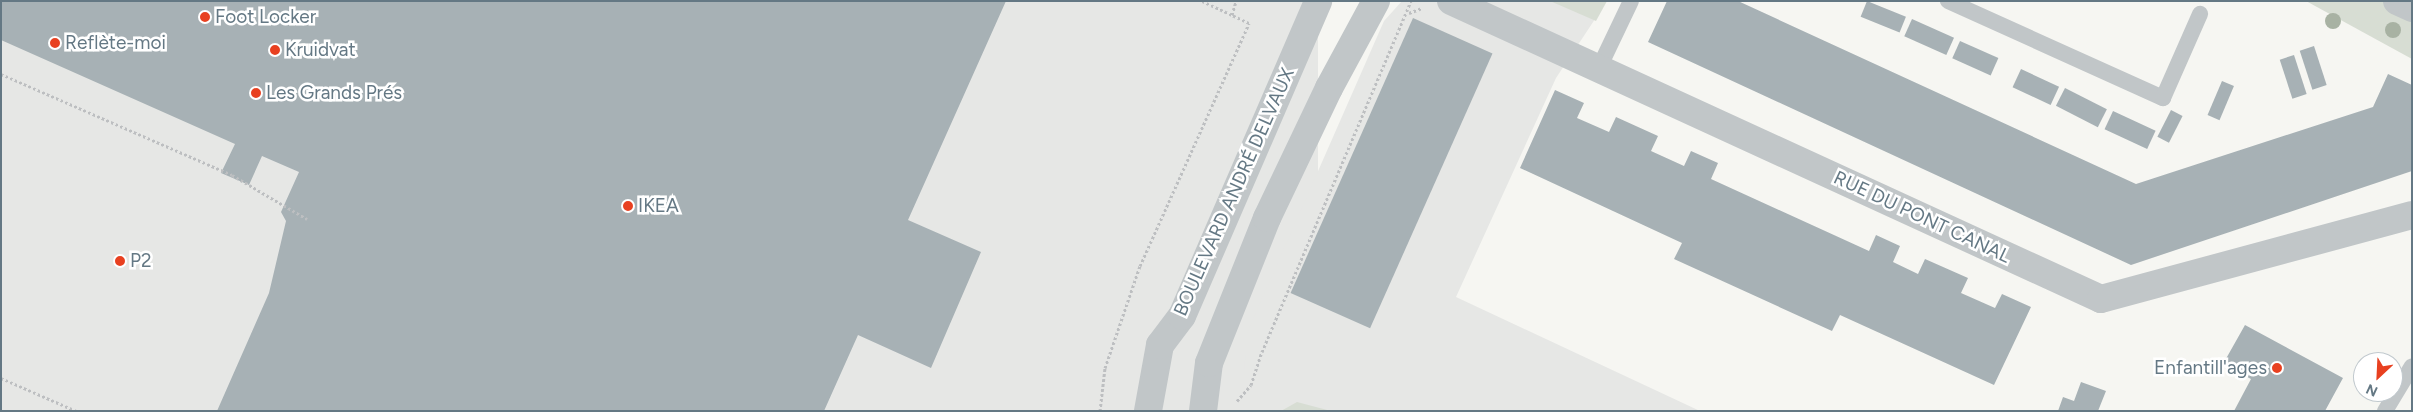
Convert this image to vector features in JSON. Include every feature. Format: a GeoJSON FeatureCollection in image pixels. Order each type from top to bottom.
{"type":"FeatureCollection","features":[{"type":"Feature","properties":{"kind":"street","name":"BOULEVARD ANDRÉ DELVAUX"},"geometry":{"type":"LineString","coordinates":[[1148,411],[1160,345],[1182,316],[1318,1]]}},
{"type":"Feature","properties":{"kind":"street"},"geometry":{"type":"LineString","coordinates":[[1203,411],[1209,363],[1267,218],[1329,88],[1376,1]]}},
{"type":"Feature","properties":{"kind":"street","name":"RUE DU PONT CANAL"},"geometry":{"type":"LineString","coordinates":[[1451,1],[2100,299],[2412,215]]}},
{"type":"Feature","properties":{"kind":"street"},"geometry":{"type":"LineString","coordinates":[[2397,1],[2412,8]]}},
{"type":"Feature","properties":{"kind":"lane"},"geometry":{"type":"LineString","coordinates":[[1599,68],[1631,1]]}},
{"type":"Feature","properties":{"kind":"lane"},"geometry":{"type":"LineString","coordinates":[[1948,1],[2163,98],[2200,14]]}},
{"type":"Feature","properties":{"kind":"lane"},"geometry":{"type":"LineString","coordinates":[[2385,411],[2412,366]]}},
{"type":"Feature","properties":{"kind":"path"},"geometry":{"type":"LineString","coordinates":[[1100,411],[1105,368],[1140,266],[1249,23],[1202,1]]}},
{"type":"Feature","properties":{"kind":"path"},"geometry":{"type":"LineString","coordinates":[[1232,15],[1236,1]]}},
{"type":"Feature","properties":{"kind":"path"},"geometry":{"type":"LineString","coordinates":[[1234,406],[1240,395],[1251,385],[1262,352],[1412,1]]}},
{"type":"Feature","properties":{"kind":"path"},"geometry":{"type":"LineString","coordinates":[[1,74],[232,175],[307,220]]}},
{"type":"Feature","properties":{"kind":"path"},"geometry":{"type":"LineString","coordinates":[[1,378],[76,411]]}},
{"type":"Feature","properties":{"kind":"shaded area","name":"Les Grands Prés"},"geometry":{"type":"Polygon","coordinates":[[[1,1],[1318,1],[1318,411],[1,411],[1,1]]]}},
{"type":"Feature","properties":{"kind":"shaded area"},"geometry":{"type":"Polygon","coordinates":[[[1402,1],[1607,1],[1556,78],[1456,297],[1700,411],[1243,411],[1246,335],[1384,21],[1402,1]]]}},
{"type":"Feature","properties":{"kind":"shaded area"},"geometry":{"type":"Polygon","coordinates":[[[1550,1],[1607,1],[1596,21],[1550,1]]]}},
{"type":"Feature","properties":{"kind":"shaded area"},"geometry":{"type":"Polygon","coordinates":[[[2306,1],[2397,1],[2412,8],[2412,59],[2306,1]]]}},
{"type":"Feature","properties":{"kind":"shaded area"},"geometry":{"type":"Polygon","coordinates":[[[1297,402],[1331,411],[1281,411],[1297,402]]]}},
{"type":"Feature","properties":{"kind":"building","name":"Les Grands Prés"},"geometry":{"type":"Polygon","coordinates":[[[1,1],[1006,1],[908,220],[981,252],[931,368],[858,335],[824,411],[217,411],[269,293],[286,221],[281,212],[299,172],[262,156],[249,185],[221,173],[235,144],[1,40],[1,1]]]}},
{"type":"Feature","properties":{"kind":"building"},"geometry":{"type":"Polygon","coordinates":[[[1667,1],[1738,1],[2136,184],[2373,107],[2388,74],[2412,85],[2412,171],[2131,265],[1648,42],[1667,1]]]}},
{"type":"Feature","properties":{"kind":"building"},"geometry":{"type":"Polygon","coordinates":[[[1867,1],[1906,17],[1900,32],[1861,17],[1867,1]]]}},
{"type":"Feature","properties":{"kind":"building"},"geometry":{"type":"Polygon","coordinates":[[[1413,18],[1492,53],[1370,328],[1291,293],[1413,18]]]}},
{"type":"Feature","properties":{"kind":"building"},"geometry":{"type":"Polygon","coordinates":[[[1912,19],[1954,38],[1946,55],[1904,36],[1912,19]]]}},
{"type":"Feature","properties":{"kind":"building"},"geometry":{"type":"Polygon","coordinates":[[[1960,41],[1998,58],[1991,75],[1952,58],[1960,41]]]}},
{"type":"Feature","properties":{"kind":"building"},"geometry":{"type":"Polygon","coordinates":[[[2314,46],[2327,85],[2312,90],[2300,51],[2314,46]]]}},
{"type":"Feature","properties":{"kind":"building"},"geometry":{"type":"Polygon","coordinates":[[[2294,55],[2307,94],[2292,99],[2280,60],[2294,55]]]}},
{"type":"Feature","properties":{"kind":"building"},"geometry":{"type":"Polygon","coordinates":[[[2021,69],[2059,87],[2051,105],[2013,87],[2021,69]]]}},
{"type":"Feature","properties":{"kind":"building"},"geometry":{"type":"Polygon","coordinates":[[[2222,81],[2234,86],[2220,120],[2208,115],[2222,81]]]}},
{"type":"Feature","properties":{"kind":"building"},"geometry":{"type":"Polygon","coordinates":[[[2065,88],[2107,109],[2098,127],[2056,106],[2065,88]]]}},
{"type":"Feature","properties":{"kind":"building"},"geometry":{"type":"Polygon","coordinates":[[[1555,90],[1584,103],[1577,118],[1609,132],[1616,117],[1658,136],[1651,151],[1684,166],[1691,151],[1718,163],[1711,179],[1869,251],[1876,235],[1900,246],[1893,262],[1918,274],[1925,259],[1968,278],[1961,293],[1995,308],[2002,294],[2031,307],[1994,385],[1840,315],[1832,331],[1674,259],[1682,243],[1520,168],[1555,90]]]}},
{"type":"Feature","properties":{"kind":"building"},"geometry":{"type":"Polygon","coordinates":[[[2171,110],[2183,116],[2169,143],[2157,137],[2171,110]]]}},
{"type":"Feature","properties":{"kind":"building"},"geometry":{"type":"Polygon","coordinates":[[[2113,111],[2156,131],[2147,149],[2105,129],[2113,111]]]}},
{"type":"Feature","properties":{"kind":"building","name":"Enfantill'ages"},"geometry":{"type":"Polygon","coordinates":[[[2245,325],[2343,378],[2325,411],[2234,411],[2251,379],[2223,364],[2245,325]]]}},
{"type":"Feature","properties":{"kind":"building"},"geometry":{"type":"Polygon","coordinates":[[[2081,382],[2106,391],[2098,411],[2058,411],[2063,397],[2074,401],[2081,382]]]}},
{"type":"Feature","properties":{"kind":"place","name":"Foot Locker"},"geometry":{"type":"Point","coordinates":[205,17]}},
{"type":"Feature","properties":{"kind":"place","name":"Reflète-moi"},"geometry":{"type":"Point","coordinates":[55,43]}},
{"type":"Feature","properties":{"kind":"place","name":"Kruidvat"},"geometry":{"type":"Point","coordinates":[275,50]}},
{"type":"Feature","properties":{"kind":"place","name":"Les Grands Prés"},"geometry":{"type":"Point","coordinates":[256,93]}},
{"type":"Feature","properties":{"kind":"place","name":"IKEA"},"geometry":{"type":"Point","coordinates":[628,206]}},
{"type":"Feature","properties":{"kind":"place","name":"P2"},"geometry":{"type":"Point","coordinates":[120,261]}},
{"type":"Feature","properties":{"kind":"place","name":"Enfantill'ages"},"geometry":{"type":"Point","coordinates":[2277,368]}}]}
